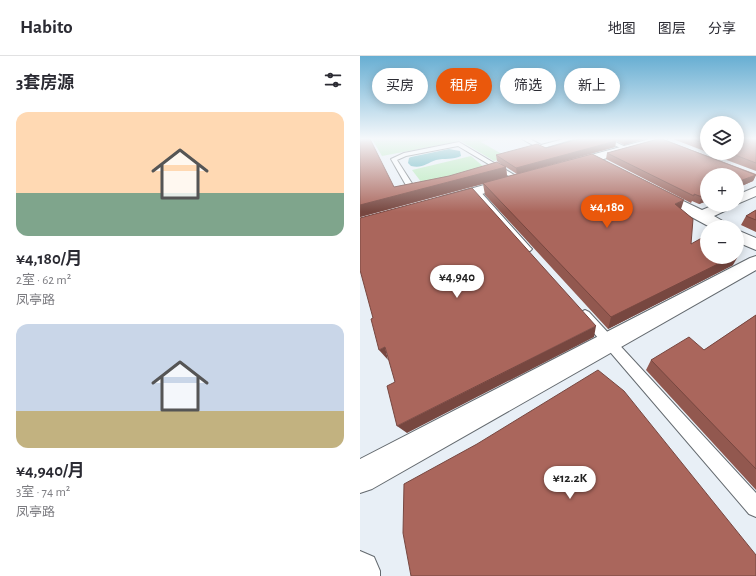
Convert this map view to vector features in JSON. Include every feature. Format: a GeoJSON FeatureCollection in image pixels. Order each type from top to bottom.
{"type":"FeatureCollection","features":[{"type":"Feature","properties":{"kind":"street"},"geometry":{"type":"LineString","coordinates":[[556,169],[577,163]]}},
{"type":"Feature","properties":{"kind":"street"},"geometry":{"type":"LineString","coordinates":[[601,163],[606,166]]}},
{"type":"Feature","properties":{"kind":"street"},"geometry":{"type":"LineString","coordinates":[[432,204],[533,175]]}},
{"type":"Feature","properties":{"kind":"street"},"geometry":{"type":"LineString","coordinates":[[647,188],[709,220]]}},
{"type":"Feature","properties":{"kind":"street"},"geometry":{"type":"LineString","coordinates":[[744,197],[756,191]]}},
{"type":"Feature","properties":{"kind":"street"},"geometry":{"type":"LineString","coordinates":[[702,216],[711,212]]}},
{"type":"Feature","properties":{"kind":"street"},"geometry":{"type":"LineString","coordinates":[[744,239],[756,245]]}},
{"type":"Feature","properties":{"kind":"street"},"geometry":{"type":"LineString","coordinates":[[360,477],[756,262]]}},
{"type":"Feature","properties":{"kind":"street"},"geometry":{"type":"LineString","coordinates":[[360,571],[360,576]]}},
{"type":"Feature","properties":{"kind":"lane"},"geometry":{"type":"LineString","coordinates":[[396,163],[411,187],[419,188],[430,186]]}},
{"type":"Feature","properties":{"kind":"lane"},"geometry":{"type":"LineString","coordinates":[[492,163],[519,180]]}},
{"type":"Feature","properties":{"kind":"lane"},"geometry":{"type":"LineString","coordinates":[[493,170],[500,168]]}},
{"type":"Feature","properties":{"kind":"lane"},"geometry":{"type":"LineString","coordinates":[[476,192],[537,261]]}},
{"type":"Feature","properties":{"kind":"lane"},"geometry":{"type":"LineString","coordinates":[[578,307],[756,507]]}},
{"type":"Feature","properties":{"kind":"green space"},"geometry":{"type":"Polygon","coordinates":[[[440,163],[480,163],[484,167],[422,183],[412,170],[440,163]]]}},
{"type":"Feature","properties":{"kind":"water"},"geometry":{"type":"Polygon","coordinates":[[[408,163],[428,163],[418,167],[411,166],[408,163]]]}},
{"type":"Feature","properties":{"kind":"building"},"geometry":{"type":"Polygon","coordinates":[[[360,163],[382,163],[394,187],[449,176],[493,163],[499,163],[506,167],[360,205],[360,163]]]}},
{"type":"Feature","properties":{"kind":"building"},"geometry":{"type":"Polygon","coordinates":[[[509,163],[534,163],[516,168],[509,163]]]}},
{"type":"Feature","properties":{"kind":"building"},"geometry":{"type":"Polygon","coordinates":[[[557,163],[611,163],[684,200],[675,204],[693,219],[691,244],[700,239],[700,264],[718,264],[611,317],[483,183],[557,163]]]}},
{"type":"Feature","properties":{"kind":"building"},"geometry":{"type":"Polygon","coordinates":[[[628,163],[725,163],[738,168],[700,168],[700,196],[694,194],[694,196],[628,163]]]}},
{"type":"Feature","properties":{"kind":"building"},"geometry":{"type":"Polygon","coordinates":[[[744,170],[756,175],[744,179],[744,170]]]}},
{"type":"Feature","properties":{"kind":"building"},"geometry":{"type":"Polygon","coordinates":[[[472,188],[596,326],[397,426],[387,386],[395,382],[385,347],[379,350],[371,319],[373,318],[360,270],[360,218],[472,188]]]}},
{"type":"Feature","properties":{"kind":"building"},"geometry":{"type":"Polygon","coordinates":[[[756,210],[756,220],[746,216],[756,210]]]}},
{"type":"Feature","properties":{"kind":"building"},"geometry":{"type":"Polygon","coordinates":[[[756,315],[756,469],[651,360],[689,337],[704,350],[756,315]]]}},
{"type":"Feature","properties":{"kind":"building"},"geometry":{"type":"Polygon","coordinates":[[[598,370],[624,391],[756,555],[756,576],[411,576],[403,533],[404,484],[477,444],[598,370]]]}}]}
